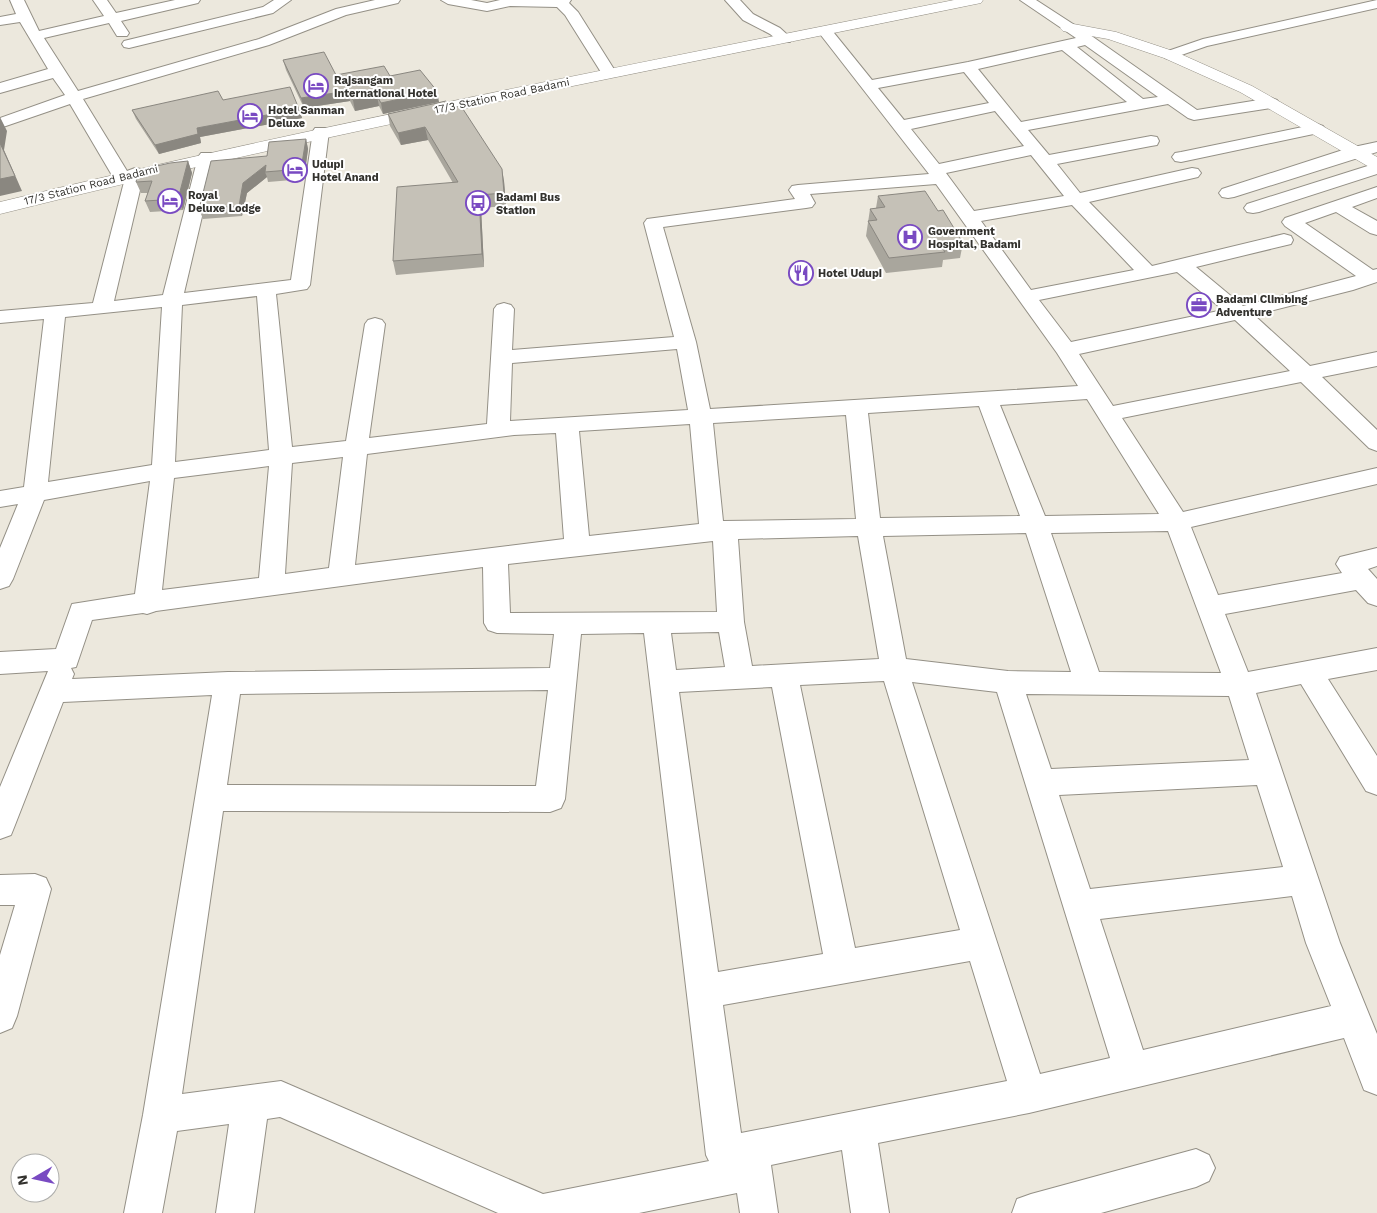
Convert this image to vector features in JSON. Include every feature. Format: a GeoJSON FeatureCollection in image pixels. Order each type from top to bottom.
{"type":"FeatureCollection","features":[{"type":"Feature","properties":{"kind":"main road","name":"17/3 Station Road Badami"},"geometry":{"type":"LineString","coordinates":[[0,208],[128,175],[321,131],[976,0]]}},
{"type":"Feature","properties":{"kind":"main road"},"geometry":{"type":"LineString","coordinates":[[1068,28],[1111,35],[1170,55],[1246,89],[1377,164]]}},
{"type":"Feature","properties":{"kind":"street"},"geometry":{"type":"LineString","coordinates":[[17,0],[24,17],[56,72],[128,175],[102,308]]}},
{"type":"Feature","properties":{"kind":"street"},"geometry":{"type":"LineString","coordinates":[[100,0],[150,75]]}},
{"type":"Feature","properties":{"kind":"street"},"geometry":{"type":"LineString","coordinates":[[35,36],[193,0]]}},
{"type":"Feature","properties":{"kind":"street"},"geometry":{"type":"LineString","coordinates":[[129,44],[268,10],[284,0]]}},
{"type":"Feature","properties":{"kind":"street"},"geometry":{"type":"LineString","coordinates":[[0,123],[74,97],[264,42],[314,24],[340,12],[393,0]]}},
{"type":"Feature","properties":{"kind":"street"},"geometry":{"type":"LineString","coordinates":[[448,0],[487,7],[510,2],[561,1],[571,12],[609,74]]}},
{"type":"Feature","properties":{"kind":"street"},"geometry":{"type":"LineString","coordinates":[[732,0],[748,17],[775,31],[785,39]]}},
{"type":"Feature","properties":{"kind":"street"},"geometry":{"type":"LineString","coordinates":[[1027,0],[1088,40],[1194,115],[1271,104]]}},
{"type":"Feature","properties":{"kind":"street"},"geometry":{"type":"LineString","coordinates":[[1170,55],[1203,43],[1377,4]]}},
{"type":"Feature","properties":{"kind":"street"},"geometry":{"type":"LineString","coordinates":[[1360,8],[1377,16]]}},
{"type":"Feature","properties":{"kind":"street"},"geometry":{"type":"LineString","coordinates":[[0,22],[24,17]]}},
{"type":"Feature","properties":{"kind":"street"},"geometry":{"type":"LineString","coordinates":[[825,31],[971,217],[1026,297],[1066,350],[1177,522],[1239,685],[1323,943],[1377,1077]]}},
{"type":"Feature","properties":{"kind":"street"},"geometry":{"type":"LineString","coordinates":[[868,85],[968,67],[1088,40]]}},
{"type":"Feature","properties":{"kind":"street"},"geometry":{"type":"LineString","coordinates":[[1065,45],[1140,104]]}},
{"type":"Feature","properties":{"kind":"street"},"geometry":{"type":"LineString","coordinates":[[968,67],[1076,199],[1148,273]]}},
{"type":"Feature","properties":{"kind":"street"},"geometry":{"type":"LineString","coordinates":[[0,88],[56,72]]}},
{"type":"Feature","properties":{"kind":"street"},"geometry":{"type":"LineString","coordinates":[[1019,127],[1171,98]]}},
{"type":"Feature","properties":{"kind":"street"},"geometry":{"type":"LineString","coordinates":[[900,126],[1000,105]]}},
{"type":"Feature","properties":{"kind":"street"},"geometry":{"type":"LineString","coordinates":[[1181,157],[1317,130]]}},
{"type":"Feature","properties":{"kind":"street"},"geometry":{"type":"LineString","coordinates":[[0,317],[55,313],[300,286],[321,131]]}},
{"type":"Feature","properties":{"kind":"street"},"geometry":{"type":"LineString","coordinates":[[740,678],[701,417],[686,342],[653,223],[806,203],[798,190],[938,174],[1041,155],[1151,141]]}},
{"type":"Feature","properties":{"kind":"street"},"geometry":{"type":"LineString","coordinates":[[1228,193],[1355,152],[1377,147]]}},
{"type":"Feature","properties":{"kind":"street"},"geometry":{"type":"LineString","coordinates":[[147,604],[163,471],[172,300],[207,157]]}},
{"type":"Feature","properties":{"kind":"street"},"geometry":{"type":"LineString","coordinates":[[1253,208],[1377,168]]}},
{"type":"Feature","properties":{"kind":"street"},"geometry":{"type":"LineString","coordinates":[[971,217],[1076,199],[1192,172]]}},
{"type":"Feature","properties":{"kind":"street"},"geometry":{"type":"LineString","coordinates":[[1374,276],[1291,222],[1377,192]]}},
{"type":"Feature","properties":{"kind":"street"},"geometry":{"type":"LineString","coordinates":[[1338,206],[1377,229]]}},
{"type":"Feature","properties":{"kind":"street"},"geometry":{"type":"LineString","coordinates":[[1026,297],[1148,273],[1284,240]]}},
{"type":"Feature","properties":{"kind":"street"},"geometry":{"type":"LineString","coordinates":[[1180,264],[1239,313],[1306,374],[1377,443]]}},
{"type":"Feature","properties":{"kind":"street"},"geometry":{"type":"LineString","coordinates":[[1066,350],[1239,313],[1346,286],[1374,276]]}},
{"type":"Feature","properties":{"kind":"street"},"geometry":{"type":"LineString","coordinates":[[266,289],[281,457],[271,586]]}},
{"type":"Feature","properties":{"kind":"street"},"geometry":{"type":"LineString","coordinates":[[498,430],[504,309]]}},
{"type":"Feature","properties":{"kind":"street"},"geometry":{"type":"LineString","coordinates":[[0,579],[36,493],[55,313]]}},
{"type":"Feature","properties":{"kind":"street"},"geometry":{"type":"LineString","coordinates":[[341,576],[356,448],[375,324]]}},
{"type":"Feature","properties":{"kind":"street"},"geometry":{"type":"LineString","coordinates":[[502,357],[686,342]]}},
{"type":"Feature","properties":{"kind":"street"},"geometry":{"type":"LineString","coordinates":[[1108,414],[1377,359]]}},
{"type":"Feature","properties":{"kind":"street"},"geometry":{"type":"LineString","coordinates":[[0,499],[163,471],[498,430],[1094,392]]}},
{"type":"Feature","properties":{"kind":"street"},"geometry":{"type":"LineString","coordinates":[[987,399],[1036,525],[1089,683]]}},
{"type":"Feature","properties":{"kind":"street"},"geometry":{"type":"LineString","coordinates":[[856,407],[869,528],[894,669],[1029,1095]]}},
{"type":"Feature","properties":{"kind":"street"},"geometry":{"type":"LineString","coordinates":[[567,425],[577,546]]}},
{"type":"Feature","properties":{"kind":"street"},"geometry":{"type":"LineString","coordinates":[[0,825],[66,660],[81,611],[147,604],[496,556],[718,531],[1177,522],[1377,476]]}},
{"type":"Feature","properties":{"kind":"street"},"geometry":{"type":"LineString","coordinates":[[496,556],[498,623],[731,622]]}},
{"type":"Feature","properties":{"kind":"street"},"geometry":{"type":"LineString","coordinates":[[1369,588],[1348,564],[1377,557]]}},
{"type":"Feature","properties":{"kind":"street"},"geometry":{"type":"LineString","coordinates":[[1209,607],[1369,588]]}},
{"type":"Feature","properties":{"kind":"street"},"geometry":{"type":"LineString","coordinates":[[656,623],[726,1155],[752,1160]]}},
{"type":"Feature","properties":{"kind":"street"},"geometry":{"type":"LineString","coordinates":[[210,798],[550,799],[569,624]]}},
{"type":"Feature","properties":{"kind":"street"},"geometry":{"type":"LineString","coordinates":[[665,682],[894,669],[1008,682],[1239,685],[1377,659]]}},
{"type":"Feature","properties":{"kind":"street"},"geometry":{"type":"LineString","coordinates":[[0,663],[66,660]]}},
{"type":"Feature","properties":{"kind":"street"},"geometry":{"type":"LineString","coordinates":[[1308,672],[1377,782]]}},
{"type":"Feature","properties":{"kind":"street"},"geometry":{"type":"LineString","coordinates":[[784,675],[842,967]]}},
{"type":"Feature","properties":{"kind":"street"},"geometry":{"type":"LineString","coordinates":[[53,691],[228,683],[564,679]]}},
{"type":"Feature","properties":{"kind":"street"},"geometry":{"type":"LineString","coordinates":[[1008,682],[1132,1071]]}},
{"type":"Feature","properties":{"kind":"street"},"geometry":{"type":"LineString","coordinates":[[143,1213],[161,1116],[228,683]]}},
{"type":"Feature","properties":{"kind":"street"},"geometry":{"type":"LineString","coordinates":[[1040,783],[1267,772]]}},
{"type":"Feature","properties":{"kind":"street"},"geometry":{"type":"LineString","coordinates":[[1079,906],[1303,880]]}},
{"type":"Feature","properties":{"kind":"street"},"geometry":{"type":"LineString","coordinates":[[0,890],[35,889],[0,1016]]}},
{"type":"Feature","properties":{"kind":"street"},"geometry":{"type":"LineString","coordinates":[[704,991],[981,943]]}},
{"type":"Feature","properties":{"kind":"street"},"geometry":{"type":"LineString","coordinates":[[161,1116],[281,1099],[497,1203],[543,1212],[752,1160],[857,1128],[1029,1095],[1353,1018]]}},
{"type":"Feature","properties":{"kind":"street"},"geometry":{"type":"LineString","coordinates":[[235,1213],[251,1103]]}},
{"type":"Feature","properties":{"kind":"street"},"geometry":{"type":"LineString","coordinates":[[857,1128],[870,1213]]}},
{"type":"Feature","properties":{"kind":"street"},"geometry":{"type":"LineString","coordinates":[[752,1160],[759,1213]]}},
{"type":"Feature","properties":{"kind":"street"},"geometry":{"type":"LineString","coordinates":[[1030,1213],[1196,1168]]}},
{"type":"Feature","properties":{"kind":"building"},"geometry":{"type":"Polygon","coordinates":[[[324,52],[336,75],[384,66],[390,76],[420,70],[437,91],[381,103],[377,96],[353,100],[348,91],[301,98],[283,60],[324,52]]]}},
{"type":"Feature","properties":{"kind":"building"},"geometry":{"type":"Polygon","coordinates":[[[290,87],[299,109],[197,128],[198,134],[155,145],[132,110],[218,91],[223,100],[290,87]]]}},
{"type":"Feature","properties":{"kind":"building"},"geometry":{"type":"Polygon","coordinates":[[[446,101],[452,108],[461,106],[502,169],[504,193],[479,195],[482,254],[393,261],[397,187],[458,182],[425,127],[398,133],[388,114],[446,101]]]}},
{"type":"Feature","properties":{"kind":"building"},"geometry":{"type":"Polygon","coordinates":[[[306,139],[301,169],[265,172],[266,165],[243,183],[239,206],[199,209],[211,161],[267,156],[269,142],[306,139]]]}},
{"type":"Feature","properties":{"kind":"building"},"geometry":{"type":"Polygon","coordinates":[[[0,143],[15,176],[0,179],[0,143]]]}},
{"type":"Feature","properties":{"kind":"building"},"geometry":{"type":"Polygon","coordinates":[[[188,161],[178,199],[145,201],[152,181],[136,182],[139,170],[188,161]]]}},
{"type":"Feature","properties":{"kind":"building"},"geometry":{"type":"Polygon","coordinates":[[[925,191],[938,211],[943,210],[963,243],[940,245],[945,252],[889,258],[868,221],[877,220],[870,209],[885,207],[878,196],[925,191]]]}},
{"type":"Feature","properties":{"kind":"place","name":"Rajsangam International Hotel"},"geometry":{"type":"Point","coordinates":[316,86]}},
{"type":"Feature","properties":{"kind":"place","name":"Hotel Sanman Deluxe"},"geometry":{"type":"Point","coordinates":[250,116]}},
{"type":"Feature","properties":{"kind":"place","name":"Udupi Hotel Anand"},"geometry":{"type":"Point","coordinates":[295,170]}},
{"type":"Feature","properties":{"kind":"place","name":"Royal Deluxe Lodge"},"geometry":{"type":"Point","coordinates":[170,201]}},
{"type":"Feature","properties":{"kind":"place","name":"Badami Bus Station"},"geometry":{"type":"Point","coordinates":[478,203]}},
{"type":"Feature","properties":{"kind":"place","name":"Government Hospital, Badami"},"geometry":{"type":"Point","coordinates":[910,237]}},
{"type":"Feature","properties":{"kind":"place","name":"Hotel Udupi"},"geometry":{"type":"Point","coordinates":[801,273]}},
{"type":"Feature","properties":{"kind":"place","name":"Badami Climbing Adventure"},"geometry":{"type":"Point","coordinates":[1199,305]}}]}
